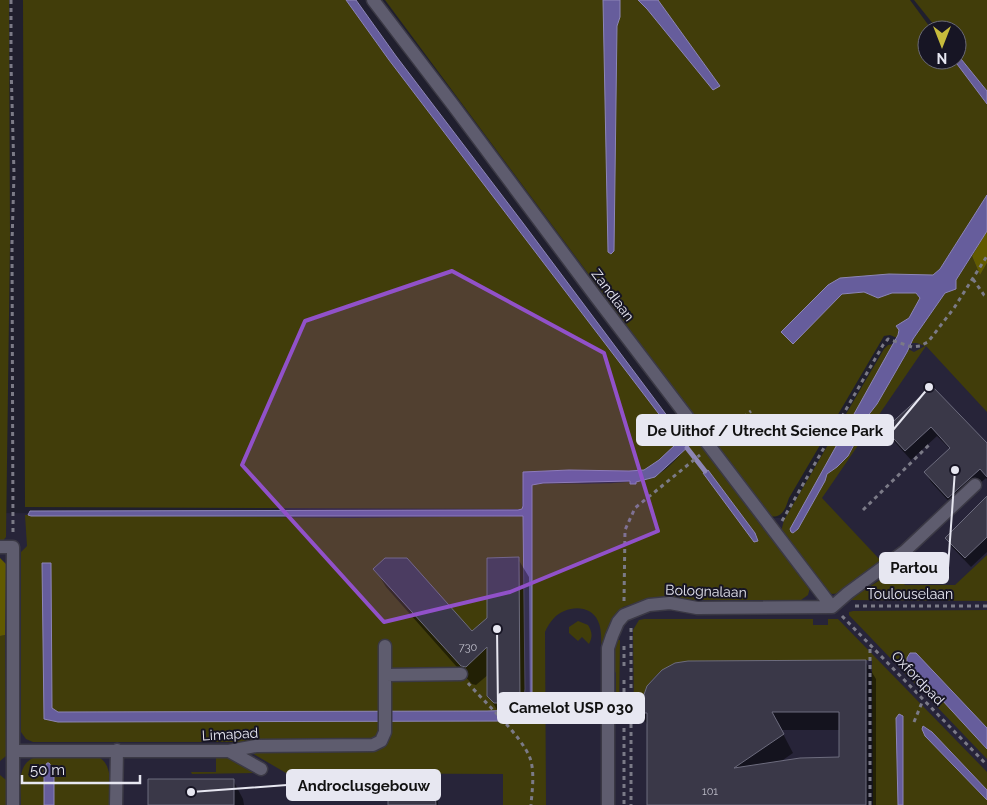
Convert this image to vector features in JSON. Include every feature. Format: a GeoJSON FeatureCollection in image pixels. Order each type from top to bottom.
{"type":"FeatureCollection","features":[{"type":"Feature","properties":{"kind":"street","name":"Zandlaan"},"geometry":{"type":"LineString","coordinates":[[372,0],[832,607]]}},
{"type":"Feature","properties":{"kind":"street"},"geometry":{"type":"LineString","coordinates":[[832,607],[905,551],[975,485]]}},
{"type":"Feature","properties":{"kind":"street"},"geometry":{"type":"LineString","coordinates":[[7,547],[13,751],[6,769],[13,805]]}},
{"type":"Feature","properties":{"kind":"street","name":"Bolognalaan"},"geometry":{"type":"LineString","coordinates":[[629,618],[649,605],[670,603],[697,608],[832,607]]}},
{"type":"Feature","properties":{"kind":"street"},"geometry":{"type":"LineString","coordinates":[[608,805],[608,648],[618,622],[629,618]]}},
{"type":"Feature","properties":{"kind":"street","name":"Limapad"},"geometry":{"type":"LineString","coordinates":[[13,751],[229,751],[256,746],[373,745],[384,737],[385,646]]}},
{"type":"Feature","properties":{"kind":"street"},"geometry":{"type":"LineString","coordinates":[[385,675],[461,674]]}},
{"type":"Feature","properties":{"kind":"street"},"geometry":{"type":"LineString","coordinates":[[116,750],[116,805]]}},
{"type":"Feature","properties":{"kind":"street"},"geometry":{"type":"LineString","coordinates":[[229,751],[262,769]]}},
{"type":"Feature","properties":{"kind":"path"},"geometry":{"type":"LineString","coordinates":[[7,547],[14,174],[11,0]]}},
{"type":"Feature","properties":{"kind":"path"},"geometry":{"type":"LineString","coordinates":[[776,532],[882,345],[888,339],[912,347],[928,342],[954,308],[987,256]]}},
{"type":"Feature","properties":{"kind":"path"},"geometry":{"type":"LineString","coordinates":[[973,279],[987,297]]}},
{"type":"Feature","properties":{"kind":"path"},"geometry":{"type":"LineString","coordinates":[[721,434],[751,411]]}},
{"type":"Feature","properties":{"kind":"path"},"geometry":{"type":"LineString","coordinates":[[863,510],[930,444]]}},
{"type":"Feature","properties":{"kind":"path"},"geometry":{"type":"LineString","coordinates":[[631,805],[631,627],[624,541],[625,530],[635,508],[704,452]]}},
{"type":"Feature","properties":{"kind":"path","name":"Toulouselaan"},"geometry":{"type":"LineString","coordinates":[[832,607],[987,606]]}},
{"type":"Feature","properties":{"kind":"path","name":"Oxfordpad"},"geometry":{"type":"LineString","coordinates":[[832,607],[987,765]]}},
{"type":"Feature","properties":{"kind":"path"},"geometry":{"type":"LineString","coordinates":[[624,638],[624,667]]}},
{"type":"Feature","properties":{"kind":"path"},"geometry":{"type":"LineString","coordinates":[[870,645],[870,805]]}},
{"type":"Feature","properties":{"kind":"path"},"geometry":{"type":"LineString","coordinates":[[461,674],[483,701],[508,726],[526,750],[532,769],[531,805]]}},
{"type":"Feature","properties":{"kind":"path"},"geometry":{"type":"LineString","coordinates":[[624,677],[624,805]]}},
{"type":"Feature","properties":{"kind":"path"},"geometry":{"type":"LineString","coordinates":[[914,722],[923,700]]}},
{"type":"Feature","properties":{"kind":"highlighted area"},"geometry":{"type":"Polygon","coordinates":[[[452,271],[604,353],[658,531],[510,592],[384,622],[242,465],[305,321],[452,271]]]}},
{"type":"Feature","properties":{"kind":"shaded area"},"geometry":{"type":"Polygon","coordinates":[[[0,0],[9,0],[10,242],[6,537],[2,542],[0,542],[0,0]]]}},
{"type":"Feature","properties":{"kind":"shaded area"},"geometry":{"type":"Polygon","coordinates":[[[23,0],[346,0],[389,60],[668,426],[675,437],[676,444],[659,460],[644,470],[523,472],[522,509],[25,507],[23,0]]]}},
{"type":"Feature","properties":{"kind":"shaded area"},"geometry":{"type":"Polygon","coordinates":[[[346,0],[356,0],[396,56],[665,413],[681,434],[687,435],[690,439],[690,445],[655,477],[636,482],[636,484],[630,484],[630,481],[543,483],[532,485],[532,718],[527,721],[58,722],[44,719],[42,563],[51,563],[52,708],[58,712],[523,710],[525,689],[523,516],[31,516],[28,515],[30,511],[518,510],[522,509],[523,506],[523,472],[644,470],[659,460],[676,444],[675,437],[668,426],[389,60],[346,0]]]}},
{"type":"Feature","properties":{"kind":"shaded area"},"geometry":{"type":"Polygon","coordinates":[[[385,0],[910,0],[925,20],[917,20],[917,70],[962,70],[987,104],[987,195],[940,269],[933,275],[861,276],[781,331],[793,343],[842,294],[864,292],[878,298],[892,293],[916,293],[920,298],[913,312],[899,330],[897,338],[890,335],[884,336],[782,513],[773,517],[768,516],[385,0]]]}},
{"type":"Feature","properties":{"kind":"shaded area"},"geometry":{"type":"Polygon","coordinates":[[[603,0],[620,0],[620,17],[617,26],[614,251],[611,254],[608,252],[603,0]]]}},
{"type":"Feature","properties":{"kind":"shaded area"},"geometry":{"type":"Polygon","coordinates":[[[638,0],[658,0],[720,86],[713,90],[638,0]]]}},
{"type":"Feature","properties":{"kind":"shaded area"},"geometry":{"type":"Polygon","coordinates":[[[914,0],[987,0],[987,91],[967,66],[967,20],[930,20],[914,0]]]}},
{"type":"Feature","properties":{"kind":"shaded area"},"geometry":{"type":"Polygon","coordinates":[[[967,66],[987,91],[987,104],[962,70],[967,70],[967,66]]]}},
{"type":"Feature","properties":{"kind":"shaded area"},"geometry":{"type":"Polygon","coordinates":[[[987,183],[987,805],[0,805],[0,513],[791,518],[949,261],[987,183]]]}},
{"type":"Feature","properties":{"kind":"shaded area"},"geometry":{"type":"Polygon","coordinates":[[[987,195],[987,231],[956,280],[956,289],[945,293],[913,339],[877,404],[863,422],[848,456],[827,474],[798,529],[793,533],[791,532],[790,529],[898,335],[899,330],[896,326],[909,318],[920,298],[916,293],[892,293],[878,298],[864,292],[842,294],[793,344],[781,332],[828,285],[840,278],[889,274],[933,275],[940,269],[987,195]]]}},
{"type":"Feature","properties":{"kind":"shaded area"},"geometry":{"type":"Polygon","coordinates":[[[987,231],[987,263],[980,275],[972,256],[987,231]]]}},
{"type":"Feature","properties":{"kind":"shaded area"},"geometry":{"type":"Polygon","coordinates":[[[972,256],[980,275],[987,263],[987,412],[926,346],[822,498],[882,562],[841,593],[832,594],[824,589],[781,532],[784,520],[884,349],[888,345],[894,344],[790,529],[793,533],[798,529],[825,481],[827,473],[837,467],[848,456],[863,422],[877,404],[908,349],[914,352],[925,346],[911,343],[945,293],[956,289],[956,280],[972,256]]]}},
{"type":"Feature","properties":{"kind":"shaded area"},"geometry":{"type":"Polygon","coordinates":[[[696,436],[810,588],[808,595],[801,600],[684,600],[671,596],[637,602],[623,607],[608,633],[603,657],[600,629],[594,615],[589,611],[577,608],[559,614],[551,621],[545,632],[546,805],[503,805],[503,774],[286,773],[233,742],[33,742],[26,739],[21,732],[21,552],[27,546],[25,515],[352,518],[531,516],[531,487],[534,484],[618,483],[649,478],[670,466],[696,436]]]}},
{"type":"Feature","properties":{"kind":"shaded area"},"geometry":{"type":"Polygon","coordinates":[[[708,470],[755,533],[758,541],[754,542],[703,473],[708,470]]]}},
{"type":"Feature","properties":{"kind":"shaded area"},"geometry":{"type":"Polygon","coordinates":[[[987,555],[987,601],[850,600],[893,572],[905,585],[955,585],[987,555]]]}},
{"type":"Feature","properties":{"kind":"shaded area"},"geometry":{"type":"Polygon","coordinates":[[[0,558],[6,564],[5,635],[0,636],[0,558]]]}},
{"type":"Feature","properties":{"kind":"shaded area"},"geometry":{"type":"Polygon","coordinates":[[[987,610],[987,728],[916,653],[907,660],[987,749],[987,759],[849,615],[849,612],[987,610]]]}},
{"type":"Feature","properties":{"kind":"shaded area"},"geometry":{"type":"Polygon","coordinates":[[[813,619],[813,625],[828,625],[828,619],[838,619],[987,772],[987,790],[926,727],[925,736],[987,800],[987,805],[903,805],[903,717],[899,714],[896,719],[898,805],[873,805],[872,660],[682,662],[664,669],[652,680],[647,687],[639,713],[634,712],[633,630],[639,620],[813,619]]]}},
{"type":"Feature","properties":{"kind":"shaded area"},"geometry":{"type":"Polygon","coordinates":[[[578,621],[589,627],[591,636],[589,644],[582,637],[578,641],[569,633],[569,627],[578,621]]]}},
{"type":"Feature","properties":{"kind":"shaded area"},"geometry":{"type":"Polygon","coordinates":[[[5,635],[6,756],[0,761],[0,636],[5,635]]]}},
{"type":"Feature","properties":{"kind":"shaded area"},"geometry":{"type":"Polygon","coordinates":[[[617,640],[620,640],[619,712],[612,712],[612,706],[616,702],[616,673],[612,668],[613,649],[617,640]]]}},
{"type":"Feature","properties":{"kind":"shaded area"},"geometry":{"type":"Polygon","coordinates":[[[910,653],[916,653],[987,728],[987,749],[907,662],[910,653]]]}},
{"type":"Feature","properties":{"kind":"shaded area"},"geometry":{"type":"Polygon","coordinates":[[[899,714],[903,716],[903,805],[898,805],[896,718],[899,714]]]}},
{"type":"Feature","properties":{"kind":"shaded area"},"geometry":{"type":"Polygon","coordinates":[[[923,726],[932,732],[987,790],[987,800],[925,736],[922,729],[923,726]]]}},
{"type":"Feature","properties":{"kind":"shaded area"},"geometry":{"type":"Polygon","coordinates":[[[216,757],[232,757],[259,773],[192,774],[191,772],[216,772],[216,757]]]}},
{"type":"Feature","properties":{"kind":"shaded area"},"geometry":{"type":"Polygon","coordinates":[[[33,758],[100,758],[109,773],[109,805],[21,805],[20,785],[22,772],[24,766],[33,758]]]}},
{"type":"Feature","properties":{"kind":"shaded area"},"geometry":{"type":"Polygon","coordinates":[[[47,763],[54,770],[54,805],[44,805],[44,769],[47,763]]]}},
{"type":"Feature","properties":{"kind":"shaded area"},"geometry":{"type":"Polygon","coordinates":[[[0,775],[6,780],[6,805],[0,805],[0,775]]]}},
{"type":"Feature","properties":{"kind":"building"},"geometry":{"type":"Polygon","coordinates":[[[932,386],[987,443],[987,477],[980,469],[948,498],[924,472],[950,448],[931,427],[905,451],[885,429],[932,386]]]}},
{"type":"Feature","properties":{"kind":"building"},"geometry":{"type":"Polygon","coordinates":[[[987,496],[987,537],[965,558],[945,538],[987,496]]]}},
{"type":"Feature","properties":{"kind":"building"},"geometry":{"type":"Polygon","coordinates":[[[519,557],[520,703],[494,703],[487,696],[487,647],[466,667],[461,666],[373,569],[385,558],[407,558],[472,631],[487,618],[487,558],[519,557]]]}},
{"type":"Feature","properties":{"kind":"building"},"geometry":{"type":"Polygon","coordinates":[[[866,660],[866,805],[647,805],[647,713],[639,713],[640,706],[647,686],[662,670],[675,663],[688,661],[866,660]],[[772,712],[784,734],[734,768],[800,758],[839,757],[839,712],[772,712]]]}},
{"type":"Feature","properties":{"kind":"building"},"geometry":{"type":"Polygon","coordinates":[[[148,779],[234,779],[234,805],[148,805],[148,779]]]}},
{"type":"Feature","properties":{"kind":"building"},"geometry":{"type":"Polygon","coordinates":[[[388,792],[435,792],[436,805],[388,805],[388,792]]]}},
{"type":"Feature","properties":{"kind":"waterway"},"geometry":{"type":"LineString","coordinates":[[687,448],[705,471]]}},
{"type":"Feature","properties":{"kind":"place","name":"De Uithof / Utrecht Science Park"},"geometry":{"type":"Point","coordinates":[929,387]}},
{"type":"Feature","properties":{"kind":"place","name":"Partou"},"geometry":{"type":"Point","coordinates":[955,470]}},
{"type":"Feature","properties":{"kind":"place","name":"Camelot USP 030"},"geometry":{"type":"Point","coordinates":[497,629]}},
{"type":"Feature","properties":{"kind":"place","name":"Androclusgebouw"},"geometry":{"type":"Point","coordinates":[191,792]}}]}
